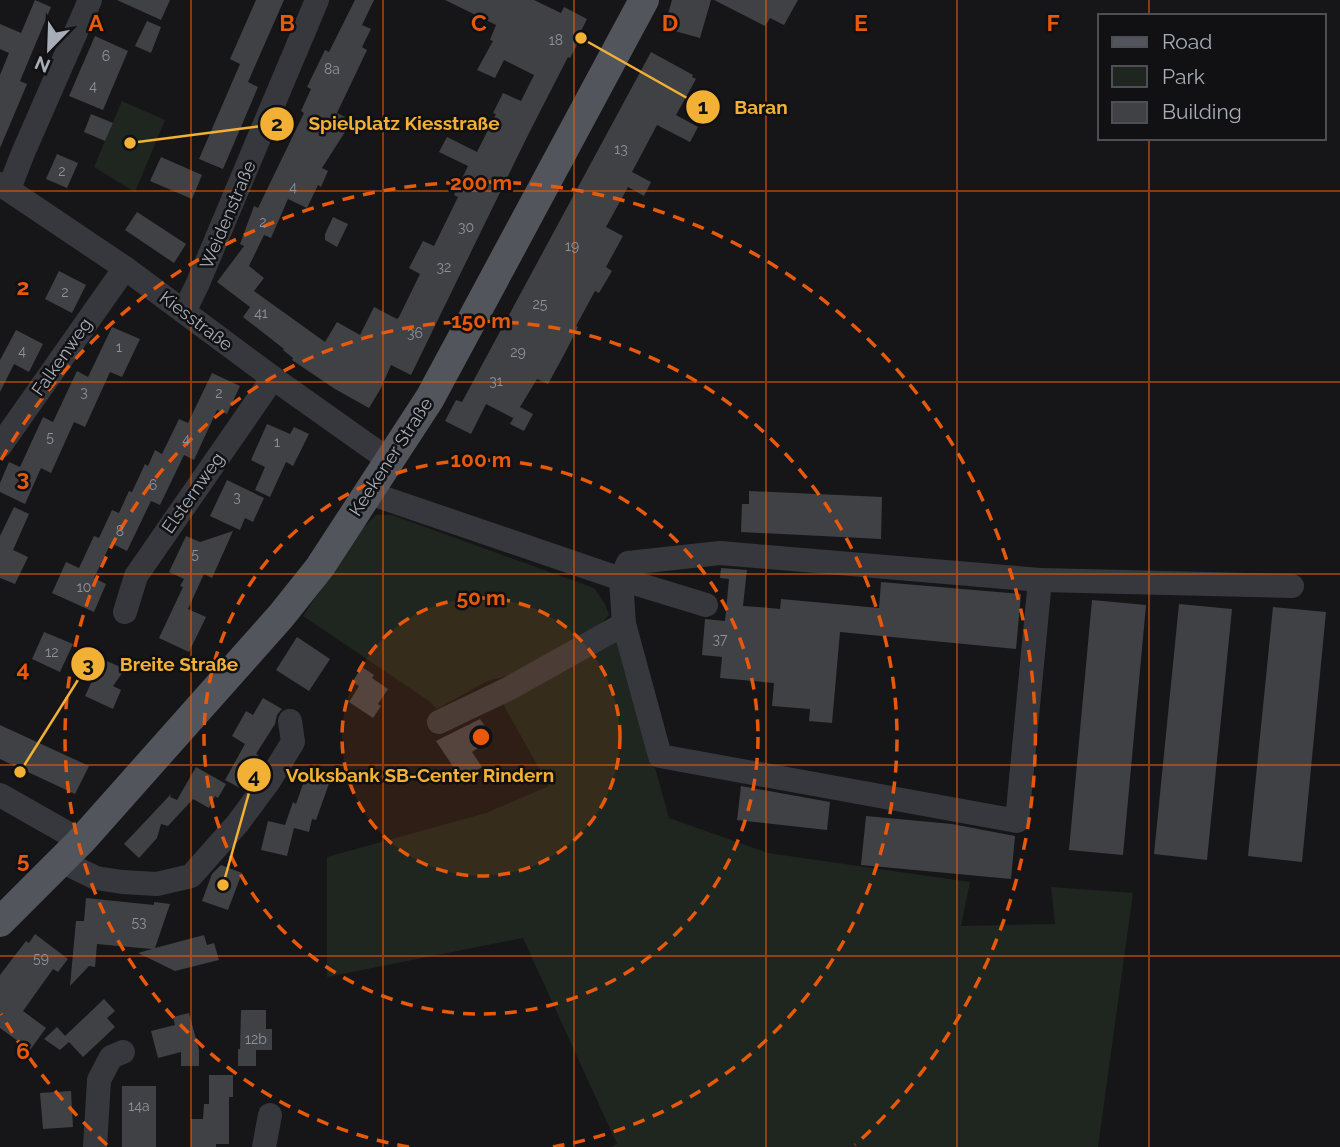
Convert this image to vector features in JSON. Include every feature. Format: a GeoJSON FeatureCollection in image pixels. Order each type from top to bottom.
{"type":"FeatureCollection","features":[{"type":"Feature","properties":{"kind":"main road","name":"Keekener Straße"},"geometry":{"type":"LineString","coordinates":[[0,922],[71,851],[281,617],[320,567],[430,398],[644,0]]}},
{"type":"Feature","properties":{"kind":"street"},"geometry":{"type":"LineString","coordinates":[[4,186],[23,153],[90,0]]}},
{"type":"Feature","properties":{"kind":"street","name":"Weidenstraße"},"geometry":{"type":"LineString","coordinates":[[184,312],[204,271],[317,0]]}},
{"type":"Feature","properties":{"kind":"street","name":"Kiesstraße"},"geometry":{"type":"LineString","coordinates":[[4,186],[125,268],[390,461]]}},
{"type":"Feature","properties":{"kind":"street","name":"Falkenweg"},"geometry":{"type":"LineString","coordinates":[[0,446],[125,268]]}},
{"type":"Feature","properties":{"kind":"street","name":"Elsternweg"},"geometry":{"type":"LineString","coordinates":[[125,612],[136,576],[273,378]]}},
{"type":"Feature","properties":{"kind":"street"},"geometry":{"type":"LineString","coordinates":[[369,493],[621,579],[706,605]]}},
{"type":"Feature","properties":{"kind":"street"},"geometry":{"type":"LineString","coordinates":[[1040,580],[1017,821],[660,756],[624,624],[621,579],[628,563],[720,553],[1040,580],[1292,586]]}},
{"type":"Feature","properties":{"kind":"street"},"geometry":{"type":"LineString","coordinates":[[439,722],[510,688],[624,624]]}},
{"type":"Feature","properties":{"kind":"street"},"geometry":{"type":"LineString","coordinates":[[0,795],[71,851],[96,878],[157,884],[191,876],[238,823],[269,780],[293,741],[290,721]]}},
{"type":"Feature","properties":{"kind":"street"},"geometry":{"type":"LineString","coordinates":[[95,1147],[99,1080],[111,1057],[123,1052]]}},
{"type":"Feature","properties":{"kind":"street"},"geometry":{"type":"LineString","coordinates":[[264,1147],[270,1115]]}},
{"type":"Feature","properties":{"kind":"green space"},"geometry":{"type":"Polygon","coordinates":[[[122,101],[165,120],[135,192],[94,167],[122,101]]]}},
{"type":"Feature","properties":{"kind":"green space"},"geometry":{"type":"Polygon","coordinates":[[[376,515],[392,515],[594,588],[609,615],[592,634],[529,671],[487,681],[437,709],[303,616],[359,532],[376,515]]]}},
{"type":"Feature","properties":{"kind":"green space"},"geometry":{"type":"Polygon","coordinates":[[[619,637],[669,818],[768,853],[970,882],[961,926],[1055,924],[1051,887],[1133,893],[1098,1147],[611,1147],[617,1144],[523,938],[327,977],[327,857],[486,813],[549,786],[499,697],[619,637]]]}},
{"type":"Feature","properties":{"kind":"building"},"geometry":{"type":"Polygon","coordinates":[[[35,0],[51,7],[20,81],[27,84],[0,148],[0,75],[9,53],[0,49],[0,24],[21,33],[35,0]]]}},
{"type":"Feature","properties":{"kind":"building"},"geometry":{"type":"Polygon","coordinates":[[[117,0],[170,0],[161,20],[117,0]]]}},
{"type":"Feature","properties":{"kind":"building"},"geometry":{"type":"Polygon","coordinates":[[[256,0],[284,0],[248,82],[258,87],[223,169],[199,159],[240,64],[230,59],[256,0]]]}},
{"type":"Feature","properties":{"kind":"building"},"geometry":{"type":"Polygon","coordinates":[[[355,0],[374,0],[362,25],[371,29],[362,47],[367,50],[337,113],[345,117],[339,129],[345,132],[322,168],[328,171],[307,208],[288,199],[271,238],[264,235],[249,266],[264,278],[254,291],[325,342],[337,322],[360,335],[374,307],[397,319],[399,317],[420,274],[409,268],[423,241],[434,246],[458,197],[454,195],[468,166],[439,152],[447,137],[477,152],[503,93],[521,101],[534,75],[504,60],[495,78],[477,70],[493,41],[490,40],[496,25],[445,0],[534,0],[561,13],[564,7],[587,19],[576,41],[578,43],[529,133],[411,375],[391,365],[369,408],[292,360],[284,349],[243,317],[250,307],[217,282],[244,246],[240,244],[254,206],[258,208],[304,113],[301,111],[311,89],[307,87],[325,50],[329,52],[355,0]]]}},
{"type":"Feature","properties":{"kind":"building"},"geometry":{"type":"Polygon","coordinates":[[[672,0],[711,0],[700,38],[664,28],[672,0]]]}},
{"type":"Feature","properties":{"kind":"building"},"geometry":{"type":"Polygon","coordinates":[[[714,0],[798,0],[784,25],[770,18],[765,26],[714,0]]]}},
{"type":"Feature","properties":{"kind":"building"},"geometry":{"type":"Polygon","coordinates":[[[147,21],[161,27],[151,53],[135,46],[147,21]]]}},
{"type":"Feature","properties":{"kind":"building"},"geometry":{"type":"Polygon","coordinates":[[[95,36],[128,51],[103,110],[69,96],[95,36]]]}},
{"type":"Feature","properties":{"kind":"building"},"geometry":{"type":"Polygon","coordinates":[[[651,52],[696,79],[676,115],[698,127],[690,142],[657,125],[632,172],[651,182],[644,196],[628,187],[606,227],[623,236],[606,267],[612,271],[599,293],[595,291],[548,384],[537,379],[520,407],[533,414],[524,431],[510,424],[515,415],[513,418],[486,404],[471,434],[445,421],[456,400],[462,402],[651,52]]]}},
{"type":"Feature","properties":{"kind":"building"},"geometry":{"type":"Polygon","coordinates":[[[91,114],[113,123],[105,141],[84,132],[91,114]]]}},
{"type":"Feature","properties":{"kind":"building"},"geometry":{"type":"Polygon","coordinates":[[[57,154],[78,163],[67,188],[46,179],[57,154]]]}},
{"type":"Feature","properties":{"kind":"building"},"geometry":{"type":"Polygon","coordinates":[[[161,157],[202,175],[192,199],[150,181],[161,157]]]}},
{"type":"Feature","properties":{"kind":"building"},"geometry":{"type":"Polygon","coordinates":[[[137,212],[186,244],[174,263],[125,230],[137,212]]]}},
{"type":"Feature","properties":{"kind":"building"},"geometry":{"type":"Polygon","coordinates":[[[333,217],[348,224],[337,247],[325,240],[333,217]]]}},
{"type":"Feature","properties":{"kind":"building"},"geometry":{"type":"Polygon","coordinates":[[[59,271],[86,285],[72,313],[45,299],[59,271]]]}},
{"type":"Feature","properties":{"kind":"building"},"geometry":{"type":"Polygon","coordinates":[[[112,327],[140,339],[122,377],[110,372],[85,427],[74,422],[51,473],[41,468],[25,504],[0,492],[0,483],[9,462],[20,467],[43,417],[53,422],[77,371],[88,377],[112,327]]]}},
{"type":"Feature","properties":{"kind":"building"},"geometry":{"type":"Polygon","coordinates":[[[16,330],[43,344],[29,372],[14,364],[0,392],[0,360],[16,330]]]}},
{"type":"Feature","properties":{"kind":"building"},"geometry":{"type":"Polygon","coordinates":[[[212,373],[240,386],[227,414],[217,410],[194,460],[184,455],[160,505],[151,501],[127,551],[111,543],[94,578],[106,584],[94,612],[52,593],[66,562],[79,568],[94,536],[99,538],[112,510],[119,513],[129,491],[132,492],[155,450],[162,454],[179,419],[188,423],[212,373]]]}},
{"type":"Feature","properties":{"kind":"building"},"geometry":{"type":"Polygon","coordinates":[[[267,424],[290,434],[294,427],[309,434],[293,466],[286,462],[270,497],[255,490],[265,467],[251,460],[267,424]]]}},
{"type":"Feature","properties":{"kind":"building"},"geometry":{"type":"Polygon","coordinates":[[[227,480],[264,498],[253,522],[245,518],[240,530],[210,516],[227,480]]]}},
{"type":"Feature","properties":{"kind":"building"},"geometry":{"type":"Polygon","coordinates":[[[749,491],[882,497],[881,539],[741,532],[742,504],[749,504],[749,491]]]}},
{"type":"Feature","properties":{"kind":"building"},"geometry":{"type":"Polygon","coordinates":[[[14,507],[29,514],[13,550],[28,557],[15,584],[0,578],[0,536],[14,507]]]}},
{"type":"Feature","properties":{"kind":"building"},"geometry":{"type":"Polygon","coordinates":[[[233,531],[212,578],[204,574],[188,609],[206,617],[189,652],[159,638],[183,587],[180,586],[184,579],[169,572],[186,536],[200,542],[233,531]]]}},
{"type":"Feature","properties":{"kind":"building"},"geometry":{"type":"Polygon","coordinates":[[[721,568],[747,570],[743,606],[780,609],[781,599],[879,608],[881,582],[1021,594],[1016,649],[840,632],[832,723],[809,721],[810,709],[772,706],[774,683],[720,678],[722,657],[702,655],[705,619],[725,621],[729,579],[720,578],[721,568]]]}},
{"type":"Feature","properties":{"kind":"building"},"geometry":{"type":"Polygon","coordinates":[[[1092,600],[1146,605],[1123,855],[1069,850],[1092,600]]]}},
{"type":"Feature","properties":{"kind":"building"},"geometry":{"type":"Polygon","coordinates":[[[1179,604],[1232,609],[1207,860],[1154,854],[1179,604]]]}},
{"type":"Feature","properties":{"kind":"building"},"geometry":{"type":"Polygon","coordinates":[[[1273,607],[1326,612],[1302,862],[1248,856],[1273,607]]]}},
{"type":"Feature","properties":{"kind":"building"},"geometry":{"type":"Polygon","coordinates":[[[44,632],[73,644],[60,672],[32,659],[44,632]]]}},
{"type":"Feature","properties":{"kind":"building"},"geometry":{"type":"Polygon","coordinates":[[[297,637],[330,659],[309,691],[276,670],[297,637]]]}},
{"type":"Feature","properties":{"kind":"building"},"geometry":{"type":"Polygon","coordinates":[[[102,659],[125,669],[113,686],[121,690],[113,709],[85,696],[102,659]]]}},
{"type":"Feature","properties":{"kind":"building"},"geometry":{"type":"Polygon","coordinates":[[[362,667],[388,689],[373,718],[349,702],[359,686],[352,682],[362,667]]]}},
{"type":"Feature","properties":{"kind":"building"},"geometry":{"type":"Polygon","coordinates":[[[263,698],[282,709],[240,788],[225,780],[245,744],[232,736],[246,711],[253,715],[263,698]]]}},
{"type":"Feature","properties":{"kind":"building"},"geometry":{"type":"Polygon","coordinates":[[[480,719],[493,738],[472,752],[482,767],[462,780],[436,741],[480,719]]]}},
{"type":"Feature","properties":{"kind":"building"},"geometry":{"type":"Polygon","coordinates":[[[0,725],[89,766],[75,794],[0,759],[0,725]]]}},
{"type":"Feature","properties":{"kind":"building"},"geometry":{"type":"Polygon","coordinates":[[[196,767],[226,784],[218,798],[215,796],[209,808],[193,799],[168,826],[161,824],[157,838],[139,858],[124,844],[171,794],[170,797],[177,800],[196,767]]]}},
{"type":"Feature","properties":{"kind":"building"},"geometry":{"type":"Polygon","coordinates":[[[308,770],[331,778],[316,820],[312,819],[309,832],[294,828],[287,856],[261,850],[268,821],[285,825],[308,770]]]}},
{"type":"Feature","properties":{"kind":"building"},"geometry":{"type":"Polygon","coordinates":[[[741,786],[830,802],[827,830],[737,820],[741,786]]]}},
{"type":"Feature","properties":{"kind":"building"},"geometry":{"type":"Polygon","coordinates":[[[866,816],[952,824],[1015,836],[1011,879],[861,865],[866,816]]]}},
{"type":"Feature","properties":{"kind":"building"},"geometry":{"type":"Polygon","coordinates":[[[221,865],[242,873],[228,910],[202,901],[212,874],[221,865]]]}},
{"type":"Feature","properties":{"kind":"building"},"geometry":{"type":"Polygon","coordinates":[[[86,898],[154,905],[154,902],[170,904],[155,948],[204,935],[207,945],[214,943],[219,960],[175,971],[138,953],[152,949],[97,944],[95,967],[89,966],[70,986],[76,921],[84,921],[86,898]]]}},
{"type":"Feature","properties":{"kind":"building"},"geometry":{"type":"Polygon","coordinates":[[[35,934],[68,959],[58,972],[53,969],[23,1011],[46,1028],[30,1050],[0,1028],[0,975],[26,941],[29,943],[35,934]]]}},
{"type":"Feature","properties":{"kind":"building"},"geometry":{"type":"Polygon","coordinates":[[[104,999],[115,1011],[107,1018],[115,1027],[83,1057],[69,1042],[60,1050],[44,1039],[57,1027],[65,1036],[104,999]]]}},
{"type":"Feature","properties":{"kind":"building"},"geometry":{"type":"Polygon","coordinates":[[[241,1010],[266,1010],[266,1029],[272,1029],[272,1050],[256,1050],[256,1066],[238,1066],[241,1010]]]}},
{"type":"Feature","properties":{"kind":"building"},"geometry":{"type":"Polygon","coordinates":[[[189,1013],[199,1050],[199,1066],[181,1066],[181,1052],[158,1058],[151,1031],[175,1025],[173,1017],[189,1013]]]}},
{"type":"Feature","properties":{"kind":"building"},"geometry":{"type":"Polygon","coordinates":[[[209,1075],[233,1075],[233,1097],[229,1097],[229,1144],[191,1147],[191,1119],[203,1119],[204,1104],[209,1104],[209,1075]]]}},
{"type":"Feature","properties":{"kind":"building"},"geometry":{"type":"Polygon","coordinates":[[[122,1086],[156,1086],[156,1147],[122,1147],[122,1086]]]}},
{"type":"Feature","properties":{"kind":"building"},"geometry":{"type":"Polygon","coordinates":[[[71,1091],[73,1127],[43,1129],[40,1093],[71,1091]]]}},
{"type":"Feature","properties":{"kind":"place","name":"Baran"},"geometry":{"type":"Point","coordinates":[581,38]}},
{"type":"Feature","properties":{"kind":"place","name":"Spielplatz Kiesstraße"},"geometry":{"type":"Point","coordinates":[130,143]}},
{"type":"Feature","properties":{"kind":"place","name":"Breite Straße"},"geometry":{"type":"Point","coordinates":[20,772]}},
{"type":"Feature","properties":{"kind":"place","name":"Volksbank SB-Center Rindern"},"geometry":{"type":"Point","coordinates":[223,885]}}]}
